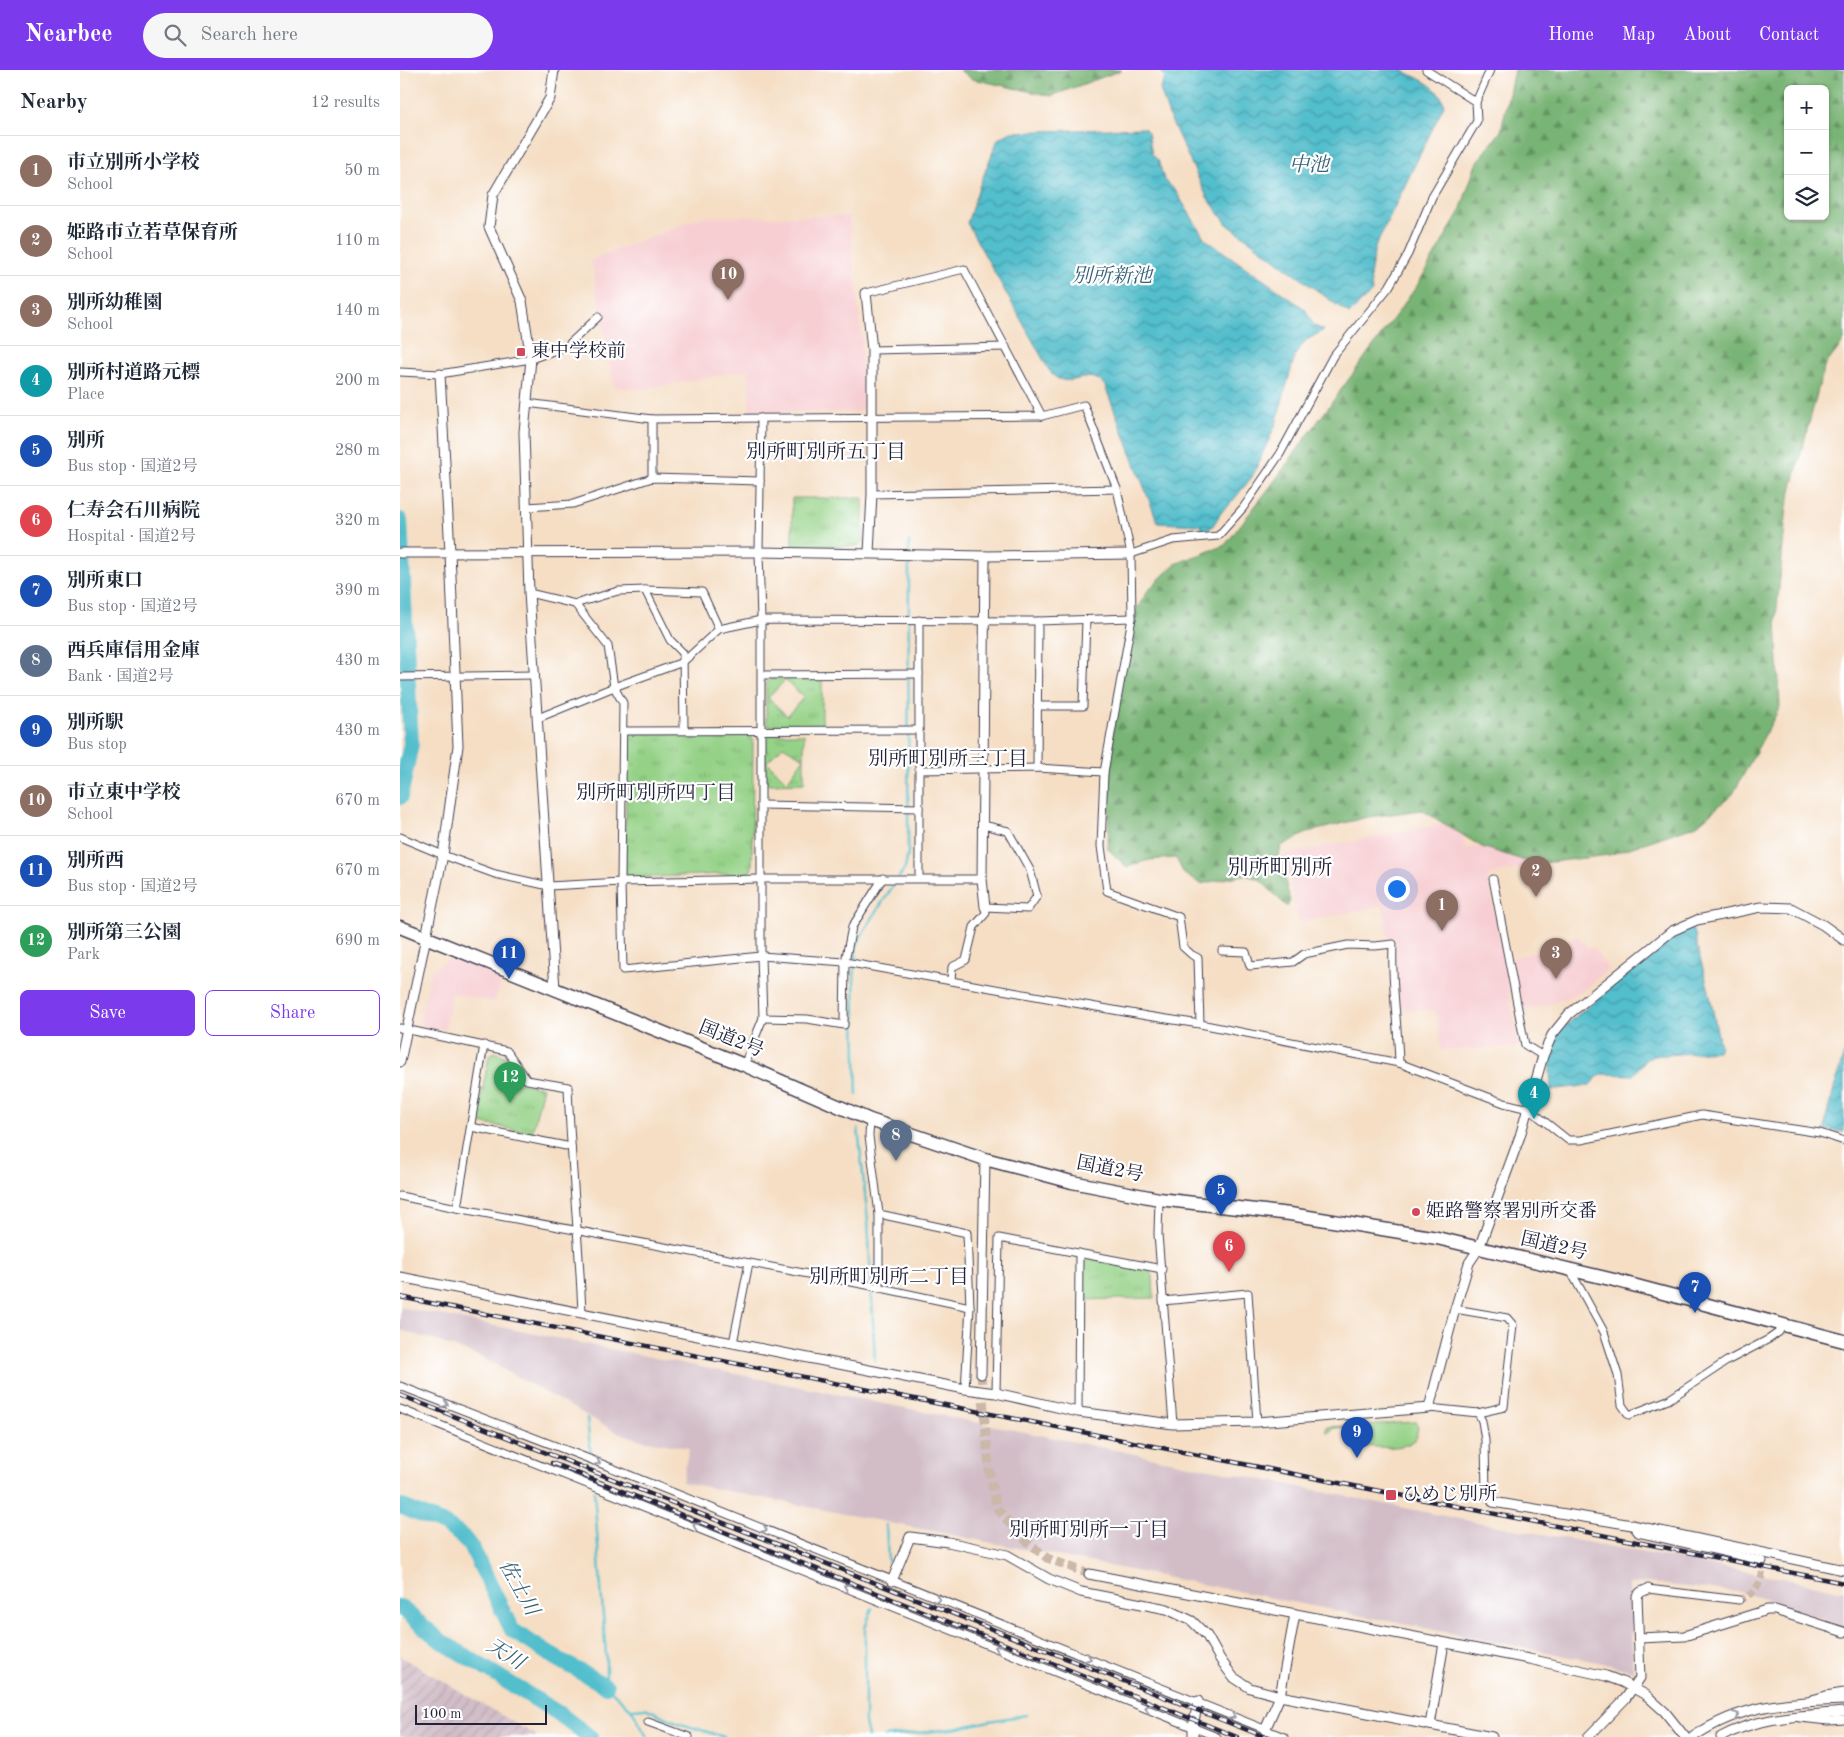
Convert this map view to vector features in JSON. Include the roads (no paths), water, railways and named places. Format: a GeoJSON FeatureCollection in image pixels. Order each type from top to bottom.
{"type":"FeatureCollection","features":[{"type":"Feature","properties":{"kind":"highway","name":"国道2号"},"geometry":{"type":"LineString","coordinates":[[400,926],[744,1066],[870,1120],[985,1159],[1072,1182],[1159,1199],[1290,1214],[1437,1238],[1614,1280],[1844,1341]]}},
{"type":"Feature","properties":{"kind":"street"},"geometry":{"type":"LineString","coordinates":[[554,70],[550,98],[493,195],[489,227],[522,301],[531,359],[524,432],[529,593],[555,989]]}},
{"type":"Feature","properties":{"kind":"street"},"geometry":{"type":"LineString","coordinates":[[1426,70],[1476,102]]}},
{"type":"Feature","properties":{"kind":"street"},"geometry":{"type":"LineString","coordinates":[[403,553],[759,552],[985,556],[1131,554],[1173,540],[1218,536],[1243,508],[1280,454],[1333,356],[1389,287],[1408,254],[1432,197],[1477,121],[1476,102],[1490,70]]}},
{"type":"Feature","properties":{"kind":"street"},"geometry":{"type":"LineString","coordinates":[[869,554],[872,494],[872,350],[866,293],[964,269],[1042,416]]}},
{"type":"Feature","properties":{"kind":"street"},"geometry":{"type":"LineString","coordinates":[[400,372],[440,374],[531,359],[568,346],[598,317]]}},
{"type":"Feature","properties":{"kind":"street"},"geometry":{"type":"LineString","coordinates":[[872,350],[1006,347]]}},
{"type":"Feature","properties":{"kind":"street"},"geometry":{"type":"LineString","coordinates":[[400,1062],[403,1029],[426,937],[443,855],[458,746],[440,374]]}},
{"type":"Feature","properties":{"kind":"street"},"geometry":{"type":"LineString","coordinates":[[527,402],[652,419],[1042,416],[1084,405],[1117,489],[1131,554],[1132,618],[1104,772],[1101,846],[1108,891],[1178,917],[1182,947],[1198,958],[1200,1024]]}},
{"type":"Feature","properties":{"kind":"street"},"geometry":{"type":"LineString","coordinates":[[744,1066],[763,1018],[760,731],[762,675],[759,552],[761,418]]}},
{"type":"Feature","properties":{"kind":"street"},"geometry":{"type":"LineString","coordinates":[[652,419],[652,478]]}},
{"type":"Feature","properties":{"kind":"street"},"geometry":{"type":"LineString","coordinates":[[527,507],[573,504],[652,478],[760,481]]}},
{"type":"Feature","properties":{"kind":"street"},"geometry":{"type":"LineString","coordinates":[[872,494],[1117,489]]}},
{"type":"Feature","properties":{"kind":"street"},"geometry":{"type":"LineString","coordinates":[[951,981],[952,967],[966,960],[974,927],[986,913],[982,878],[985,556]]}},
{"type":"Feature","properties":{"kind":"street"},"geometry":{"type":"LineString","coordinates":[[645,590],[670,640],[683,653],[684,730]]}},
{"type":"Feature","properties":{"kind":"street"},"geometry":{"type":"LineString","coordinates":[[529,593],[575,604],[618,591],[702,592],[719,629]]}},
{"type":"Feature","properties":{"kind":"street"},"geometry":{"type":"LineString","coordinates":[[575,604],[608,646],[614,687],[622,703],[624,731],[621,882],[623,970],[761,956],[845,962],[1200,1024],[1399,1063],[1504,1103],[1529,1109],[1568,1140],[1581,1140],[1702,1115],[1820,1133],[1844,1141]]}},
{"type":"Feature","properties":{"kind":"street"},"geometry":{"type":"LineString","coordinates":[[538,718],[614,687],[683,662],[719,629],[761,620],[1038,621],[1132,618]]}},
{"type":"Feature","properties":{"kind":"street"},"geometry":{"type":"LineString","coordinates":[[919,620],[919,878]]}},
{"type":"Feature","properties":{"kind":"street"},"geometry":{"type":"LineString","coordinates":[[1037,706],[1083,706],[1086,620]]}},
{"type":"Feature","properties":{"kind":"street"},"geometry":{"type":"LineString","coordinates":[[1037,768],[1038,621]]}},
{"type":"Feature","properties":{"kind":"street"},"geometry":{"type":"LineString","coordinates":[[762,675],[919,674]]}},
{"type":"Feature","properties":{"kind":"street"},"geometry":{"type":"LineString","coordinates":[[405,677],[535,675]]}},
{"type":"Feature","properties":{"kind":"street"},"geometry":{"type":"LineString","coordinates":[[624,731],[919,730]]}},
{"type":"Feature","properties":{"kind":"street"},"geometry":{"type":"LineString","coordinates":[[919,770],[1037,768],[1104,772]]}},
{"type":"Feature","properties":{"kind":"street"},"geometry":{"type":"LineString","coordinates":[[761,805],[919,808]]}},
{"type":"Feature","properties":{"kind":"street"},"geometry":{"type":"LineString","coordinates":[[983,825],[1008,831],[1030,870],[1037,896],[1028,909],[984,907]]}},
{"type":"Feature","properties":{"kind":"street"},"geometry":{"type":"LineString","coordinates":[[400,837],[495,874],[549,886],[621,882],[761,879],[982,878]]}},
{"type":"Feature","properties":{"kind":"street"},"geometry":{"type":"LineString","coordinates":[[763,1018],[807,1019],[844,1024],[845,962],[852,926],[882,878]]}},
{"type":"Feature","properties":{"kind":"street"},"geometry":{"type":"LineString","coordinates":[[1493,879],[1525,1045],[1543,1056]]}},
{"type":"Feature","properties":{"kind":"street"},"geometry":{"type":"LineString","coordinates":[[1429,1408],[1469,1263],[1479,1248],[1529,1109],[1543,1056],[1552,1035],[1569,1014],[1672,931],[1697,920],[1761,907],[1791,908],[1823,925],[1844,940]]}},
{"type":"Feature","properties":{"kind":"street"},"geometry":{"type":"LineString","coordinates":[[1222,951],[1246,952],[1250,966],[1293,962],[1304,954],[1348,945],[1374,946],[1393,944],[1392,965],[1399,1063]]}},
{"type":"Feature","properties":{"kind":"street"},"geometry":{"type":"LineString","coordinates":[[403,1029],[507,1051],[527,1080],[568,1087],[582,1313]]}},
{"type":"Feature","properties":{"kind":"street"},"geometry":{"type":"LineString","coordinates":[[457,1208],[484,1045]]}},
{"type":"Feature","properties":{"kind":"street"},"geometry":{"type":"LineString","coordinates":[[870,1120],[869,1136],[879,1214],[873,1287]]}},
{"type":"Feature","properties":{"kind":"street"},"geometry":{"type":"LineString","coordinates":[[471,1127],[571,1147]]}},
{"type":"Feature","properties":{"kind":"street"},"geometry":{"type":"LineString","coordinates":[[981,1374],[985,1159]]}},
{"type":"Feature","properties":{"kind":"street"},"geometry":{"type":"LineString","coordinates":[[400,1196],[970,1307]]}},
{"type":"Feature","properties":{"kind":"street"},"geometry":{"type":"LineString","coordinates":[[1159,1199],[1158,1234],[1173,1424]]}},
{"type":"Feature","properties":{"kind":"street"},"geometry":{"type":"LineString","coordinates":[[879,1214],[967,1232],[970,1307],[965,1389]]}},
{"type":"Feature","properties":{"kind":"street"},"geometry":{"type":"LineString","coordinates":[[996,1393],[999,1238],[1162,1269]]}},
{"type":"Feature","properties":{"kind":"street"},"geometry":{"type":"LineString","coordinates":[[1078,1412],[1080,1253]]}},
{"type":"Feature","properties":{"kind":"street"},"geometry":{"type":"LineString","coordinates":[[733,1343],[749,1263]]}},
{"type":"Feature","properties":{"kind":"street"},"geometry":{"type":"LineString","coordinates":[[1570,1270],[1604,1332],[1618,1376],[1622,1405],[1629,1415],[1668,1400],[1727,1361],[1769,1339],[1779,1332],[1782,1326]]}},
{"type":"Feature","properties":{"kind":"street"},"geometry":{"type":"LineString","coordinates":[[400,1277],[965,1389],[996,1393],[1078,1412],[1173,1424],[1257,1422],[1429,1408],[1478,1413],[1504,1407],[1514,1324],[1507,1318],[1455,1309]]}},
{"type":"Feature","properties":{"kind":"street"},"geometry":{"type":"LineString","coordinates":[[1163,1301],[1248,1293],[1257,1422]]}},
{"type":"Feature","properties":{"kind":"street"},"geometry":{"type":"LineString","coordinates":[[400,1386],[597,1462],[1284,1737]]}},
{"type":"Feature","properties":{"kind":"street"},"geometry":{"type":"LineString","coordinates":[[400,1409],[612,1492],[1193,1732],[1217,1737]]}},
{"type":"Feature","properties":{"kind":"street"},"geometry":{"type":"LineString","coordinates":[[1478,1413],[1482,1421],[1485,1440],[1486,1494],[1493,1502],[1632,1526],[1844,1570]]}},
{"type":"Feature","properties":{"kind":"street"},"geometry":{"type":"LineString","coordinates":[[1632,1526],[1638,1533],[1763,1561]]}},
{"type":"Feature","properties":{"kind":"street"},"geometry":{"type":"LineString","coordinates":[[892,1581],[910,1537],[948,1542],[1007,1555],[1048,1579],[1081,1592],[1167,1609],[1192,1620],[1207,1636],[1220,1660],[1233,1677],[1250,1688],[1280,1696],[1492,1737]]}},
{"type":"Feature","properties":{"kind":"street"},"geometry":{"type":"LineString","coordinates":[[1090,1574],[1589,1672],[1622,1682],[1634,1688],[1656,1703],[1686,1737]]}},
{"type":"Feature","properties":{"kind":"street"},"geometry":{"type":"LineString","coordinates":[[1588,1737],[1634,1688],[1640,1678],[1637,1596],[1641,1592],[1648,1589],[1739,1600]]}},
{"type":"Feature","properties":{"kind":"street"},"geometry":{"type":"LineString","coordinates":[[1639,1638],[1684,1636],[1767,1610],[1775,1610],[1844,1632]]}},
{"type":"Feature","properties":{"kind":"street"},"geometry":{"type":"LineString","coordinates":[[1265,1730],[1280,1696],[1295,1614]]}},
{"type":"Feature","properties":{"kind":"street"},"geometry":{"type":"LineString","coordinates":[[1430,1725],[1444,1643]]}},
{"type":"Feature","properties":{"kind":"street"},"geometry":{"type":"LineString","coordinates":[[1802,1702],[1844,1692]]}},
{"type":"Feature","properties":{"kind":"street"},"geometry":{"type":"LineString","coordinates":[[1693,1737],[1725,1719],[1769,1705],[1844,1700]]}},
{"type":"Feature","properties":{"kind":"street"},"geometry":{"type":"LineString","coordinates":[[1193,1732],[1198,1702]]}},
{"type":"Feature","properties":{"kind":"street"},"geometry":{"type":"LineString","coordinates":[[1721,1737],[1752,1723],[1844,1712]]}},
{"type":"Feature","properties":{"kind":"street"},"geometry":{"type":"LineString","coordinates":[[1790,1717],[1828,1721],[1844,1720]]}},
{"type":"Feature","properties":{"kind":"street"},"geometry":{"type":"LineString","coordinates":[[648,1722],[688,1737]]}},
{"type":"Feature","properties":{"kind":"water","name":"中池"},"geometry":{"type":"Polygon","coordinates":[[[1161,70],[1402,70],[1434,88],[1442,98],[1444,105],[1375,247],[1370,276],[1372,292],[1349,314],[1227,224],[1207,197],[1169,116],[1160,89],[1165,79],[1161,70]]]}},
{"type":"Feature","properties":{"kind":"water","name":"別所新池"},"geometry":{"type":"Polygon","coordinates":[[[1144,128],[1148,132],[1152,154],[1158,160],[1164,179],[1175,190],[1205,239],[1305,309],[1314,326],[1324,330],[1305,341],[1295,355],[1276,424],[1252,477],[1223,510],[1212,527],[1202,532],[1201,525],[1158,523],[1105,386],[1100,381],[1089,377],[1063,380],[1056,377],[1049,370],[967,223],[998,139],[1011,132],[1144,128]]]}},
{"type":"Feature","properties":{"kind":"water"},"geometry":{"type":"Polygon","coordinates":[[[1691,928],[1696,936],[1696,943],[1709,991],[1720,1046],[1718,1051],[1653,1056],[1647,1058],[1633,1075],[1601,1074],[1590,1085],[1551,1090],[1550,1063],[1552,1050],[1557,1037],[1563,1029],[1637,965],[1691,928]]]}},
{"type":"Feature","properties":{"kind":"water"},"geometry":{"type":"Polygon","coordinates":[[[1844,1053],[1844,1132],[1825,1130],[1826,1117],[1844,1053]]]}},
{"type":"Feature","properties":{"kind":"waterway","name":"佐土川"},"geometry":{"type":"LineString","coordinates":[[400,520],[411,744],[400,797]]}},
{"type":"Feature","properties":{"kind":"waterway"},"geometry":{"type":"LineString","coordinates":[[909,541],[909,552]]}},
{"type":"Feature","properties":{"kind":"waterway"},"geometry":{"type":"LineString","coordinates":[[899,877],[905,868],[908,854],[909,557]]}},
{"type":"Feature","properties":{"kind":"waterway"},"geometry":{"type":"LineString","coordinates":[[857,1095],[854,982],[856,947],[896,881]]}},
{"type":"Feature","properties":{"kind":"waterway"},"geometry":{"type":"LineString","coordinates":[[858,1128],[868,1221],[875,1361]]}},
{"type":"Feature","properties":{"kind":"waterway"},"geometry":{"type":"LineString","coordinates":[[587,1418],[591,1458]]}},
{"type":"Feature","properties":{"kind":"waterway"},"geometry":{"type":"LineString","coordinates":[[594,1491],[606,1656],[606,1686],[632,1710],[647,1737]]}},
{"type":"Feature","properties":{"kind":"waterway","name":"佐土川"},"geometry":{"type":"LineString","coordinates":[[400,1506],[444,1524],[462,1536],[473,1550],[512,1630],[549,1654],[606,1686]]}},
{"type":"Feature","properties":{"kind":"waterway"},"geometry":{"type":"LineString","coordinates":[[886,1525],[888,1561]]}},
{"type":"Feature","properties":{"kind":"waterway","name":"天川"},"geometry":{"type":"LineString","coordinates":[[400,1607],[441,1641],[558,1713],[590,1737]]}},
{"type":"Feature","properties":{"kind":"waterway"},"geometry":{"type":"LineString","coordinates":[[868,1737],[865,1723],[865,1628],[872,1608]]}},
{"type":"Feature","properties":{"kind":"waterway"},"geometry":{"type":"LineString","coordinates":[[633,1709],[645,1708],[681,1724],[724,1737]]}},
{"type":"Feature","properties":{"kind":"waterway"},"geometry":{"type":"LineString","coordinates":[[885,1737],[959,1728],[1026,1715]]}},
{"type":"Feature","properties":{"kind":"tunnel"},"geometry":{"type":"LineString","coordinates":[[981,1374],[989,1470],[997,1508],[1018,1534],[1047,1558],[1089,1574]]}},
{"type":"Feature","properties":{"kind":"tunnel"},"geometry":{"type":"LineString","coordinates":[[1739,1600],[1755,1590],[1761,1580],[1763,1561]]}},
{"type":"Feature","properties":{"kind":"railway"},"geometry":{"type":"LineString","coordinates":[[400,1297],[1844,1583]]}},
{"type":"Feature","properties":{"kind":"railway"},"geometry":{"type":"LineString","coordinates":[[400,1395],[1265,1737]]}},
{"type":"Feature","properties":{"kind":"railway"},"geometry":{"type":"LineString","coordinates":[[552,1463],[1237,1737]]}},
{"type":"Feature","properties":{"kind":"place","name":"市立東中学校"},"geometry":{"type":"Point","coordinates":[728,300]}},
{"type":"Feature","properties":{"kind":"place","name":"東中学校前"},"geometry":{"type":"Point","coordinates":[521,352]}},
{"type":"Feature","properties":{"kind":"place","name":"姫路市立若草保育所"},"geometry":{"type":"Point","coordinates":[1536,897]}},
{"type":"Feature","properties":{"kind":"place","name":"市立別所小学校"},"geometry":{"type":"Point","coordinates":[1442,931]}},
{"type":"Feature","properties":{"kind":"place","name":"別所西"},"geometry":{"type":"Point","coordinates":[509,979]}},
{"type":"Feature","properties":{"kind":"place","name":"別所幼稚園"},"geometry":{"type":"Point","coordinates":[1556,979]}},
{"type":"Feature","properties":{"kind":"place","name":"別所第三公園"},"geometry":{"type":"Point","coordinates":[510,1103]}},
{"type":"Feature","properties":{"kind":"place","name":"別所村道路元標"},"geometry":{"type":"Point","coordinates":[1534,1119]}},
{"type":"Feature","properties":{"kind":"place","name":"西兵庫信用金庫"},"geometry":{"type":"Point","coordinates":[896,1161]}},
{"type":"Feature","properties":{"kind":"place","name":"姫路警察署別所交番"},"geometry":{"type":"Point","coordinates":[1416,1212]}},
{"type":"Feature","properties":{"kind":"place","name":"別所"},"geometry":{"type":"Point","coordinates":[1221,1216]}},
{"type":"Feature","properties":{"kind":"place","name":"仁寿会石川病院"},"geometry":{"type":"Point","coordinates":[1229,1272]}},
{"type":"Feature","properties":{"kind":"place","name":"別所東口"},"geometry":{"type":"Point","coordinates":[1695,1313]}},
{"type":"Feature","properties":{"kind":"place","name":"別所駅"},"geometry":{"type":"Point","coordinates":[1357,1458]}},
{"type":"Feature","properties":{"kind":"place","name":"ひめじ別所"},"geometry":{"type":"Point","coordinates":[1391,1495]}},
{"type":"Feature","properties":{"kind":"district","name":"別所町別所五丁目"},"geometry":{"type":"Point","coordinates":[826,453]}},
{"type":"Feature","properties":{"kind":"district","name":"別所町別所三丁目"},"geometry":{"type":"Point","coordinates":[948,760]}},
{"type":"Feature","properties":{"kind":"district","name":"別所町別所四丁目"},"geometry":{"type":"Point","coordinates":[656,794]}},
{"type":"Feature","properties":{"kind":"district","name":"別所町別所"},"geometry":{"type":"Point","coordinates":[1280,868]}},
{"type":"Feature","properties":{"kind":"district","name":"別所町別所二丁目"},"geometry":{"type":"Point","coordinates":[889,1278]}},
{"type":"Feature","properties":{"kind":"district","name":"別所町別所一丁目"},"geometry":{"type":"Point","coordinates":[1089,1531]}}]}
